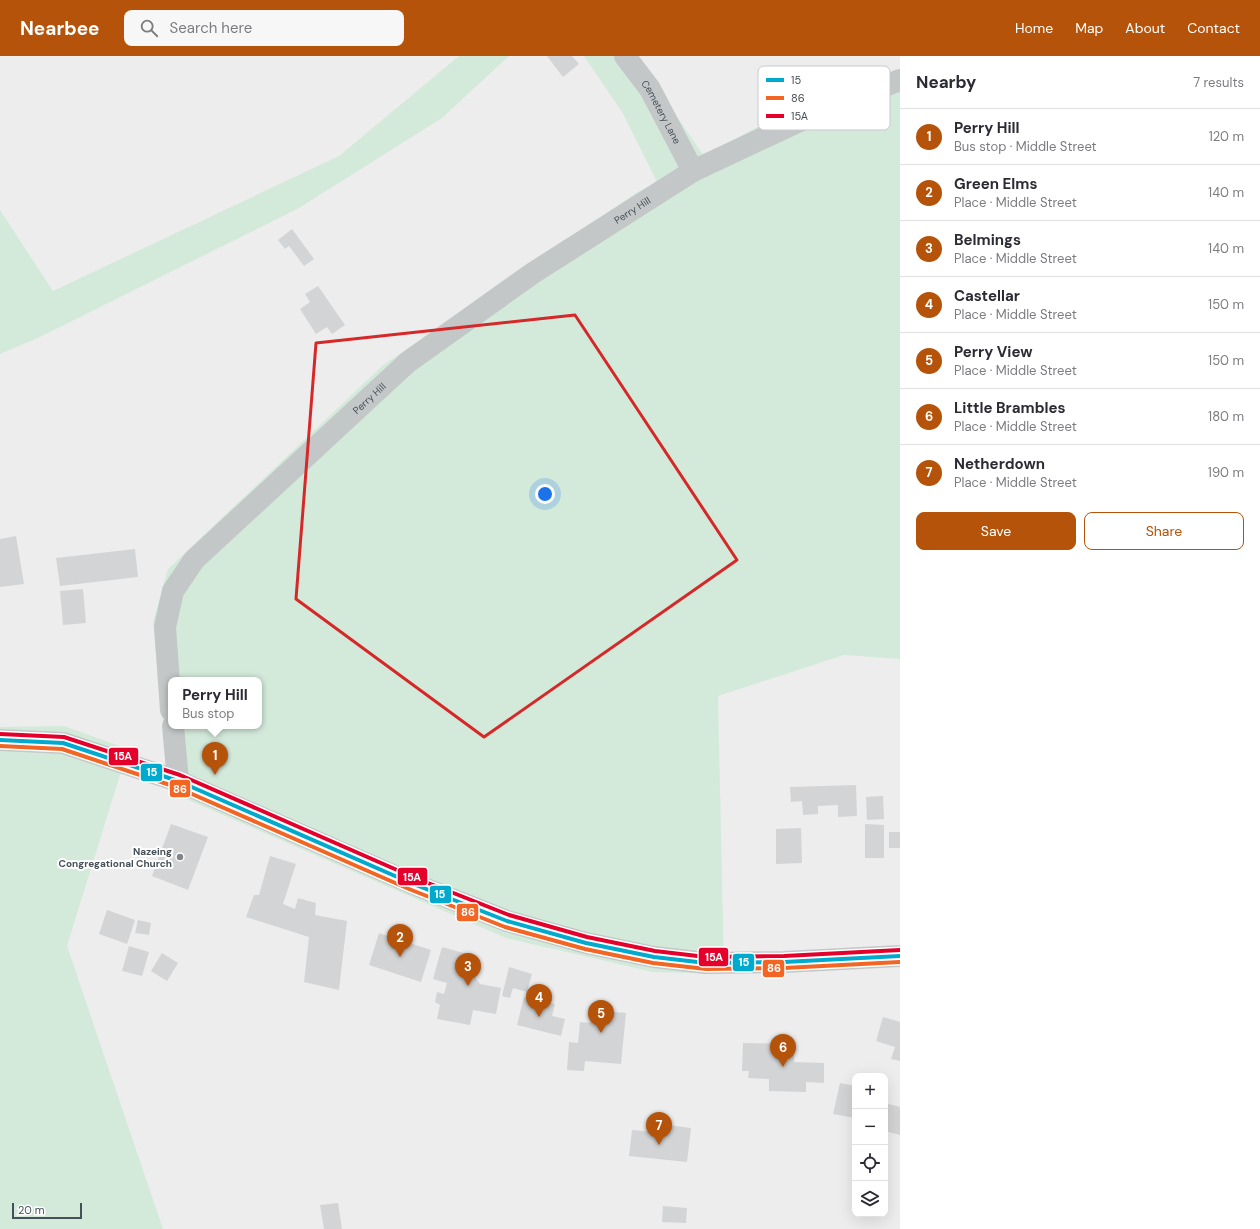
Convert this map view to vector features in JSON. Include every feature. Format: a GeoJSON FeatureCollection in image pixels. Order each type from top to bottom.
{"type":"FeatureCollection","features":[{"type":"Feature","properties":{"kind":"street","name":"Cemetery Lane"},"geometry":{"type":"LineString","coordinates":[[625,56],[650,89],[693,171]]}},
{"type":"Feature","properties":{"kind":"street","name":"Perry Hill"},"geometry":{"type":"LineString","coordinates":[[890,84],[900,80]]}},
{"type":"Feature","properties":{"kind":"street","name":"Perry Hill"},"geometry":{"type":"LineString","coordinates":[[169,677],[165,627],[173,591],[194,560],[408,362],[533,273],[693,171],[780,130]]}},
{"type":"Feature","properties":{"kind":"street"},"geometry":{"type":"LineString","coordinates":[[173,729],[178,781]]}},
{"type":"Feature","properties":{"kind":"street"},"geometry":{"type":"LineString","coordinates":[[0,740],[63,743],[178,781],[411,883],[507,920],[586,943],[654,957],[706,963],[784,962],[900,956]]}},
{"type":"Feature","properties":{"kind":"highlighted area"},"geometry":{"type":"Polygon","coordinates":[[[575,315],[737,560],[484,737],[296,599],[316,343],[575,315]]]}},
{"type":"Feature","properties":{"kind":"green space"},"geometry":{"type":"Polygon","coordinates":[[[459,56],[509,56],[442,118],[299,208],[38,338],[0,354],[0,210],[53,291],[339,156],[459,56]]]}},
{"type":"Feature","properties":{"kind":"green space"},"geometry":{"type":"Polygon","coordinates":[[[584,56],[635,56],[704,156],[758,127],[758,130],[890,130],[890,75],[900,71],[900,659],[844,655],[718,696],[724,974],[653,972],[506,938],[170,792],[153,622],[168,569],[382,366],[636,193],[657,182],[622,112],[584,56]]]}},
{"type":"Feature","properties":{"kind":"green space"},"geometry":{"type":"Polygon","coordinates":[[[64,726],[128,749],[67,946],[163,1229],[0,1229],[0,727],[64,726]]]}},
{"type":"Feature","properties":{"kind":"building"},"geometry":{"type":"Polygon","coordinates":[[[547,56],[572,56],[579,64],[563,77],[547,56]]]}},
{"type":"Feature","properties":{"kind":"building"},"geometry":{"type":"Polygon","coordinates":[[[292,229],[314,259],[304,266],[289,246],[285,249],[278,240],[292,229]]]}},
{"type":"Feature","properties":{"kind":"building"},"geometry":{"type":"Polygon","coordinates":[[[318,286],[345,325],[332,334],[327,327],[316,334],[300,309],[310,302],[305,294],[318,286]]]}},
{"type":"Feature","properties":{"kind":"building"},"geometry":{"type":"Polygon","coordinates":[[[16,536],[24,584],[0,587],[0,539],[16,536]]]}},
{"type":"Feature","properties":{"kind":"building"},"geometry":{"type":"Polygon","coordinates":[[[135,549],[138,577],[60,586],[56,558],[135,549]]]}},
{"type":"Feature","properties":{"kind":"building"},"geometry":{"type":"Polygon","coordinates":[[[83,589],[86,623],[63,625],[60,591],[83,589]]]}},
{"type":"Feature","properties":{"kind":"building"},"geometry":{"type":"Polygon","coordinates":[[[856,785],[857,816],[838,817],[838,805],[818,806],[818,814],[803,815],[802,801],[791,802],[790,787],[856,785]]]}},
{"type":"Feature","properties":{"kind":"building"},"geometry":{"type":"Polygon","coordinates":[[[883,796],[884,819],[867,820],[866,797],[883,796]]]}},
{"type":"Feature","properties":{"kind":"building","name":"Nazeing Congregational Church"},"geometry":{"type":"Polygon","coordinates":[[[171,824],[208,837],[188,890],[152,876],[171,824]]]}},
{"type":"Feature","properties":{"kind":"building"},"geometry":{"type":"Polygon","coordinates":[[[865,824],[884,825],[884,858],[865,858],[865,824]]]}},
{"type":"Feature","properties":{"kind":"building"},"geometry":{"type":"Polygon","coordinates":[[[801,828],[802,863],[776,864],[776,829],[801,828]]]}},
{"type":"Feature","properties":{"kind":"building"},"geometry":{"type":"Polygon","coordinates":[[[889,832],[900,832],[900,848],[889,848],[889,832]]]}},
{"type":"Feature","properties":{"kind":"building"},"geometry":{"type":"Polygon","coordinates":[[[270,856],[296,864],[283,904],[295,909],[298,898],[316,903],[315,915],[347,921],[339,990],[304,982],[309,937],[246,917],[254,895],[259,895],[270,856]]]}},
{"type":"Feature","properties":{"kind":"building"},"geometry":{"type":"Polygon","coordinates":[[[107,910],[135,920],[127,944],[99,934],[107,910]]]}},
{"type":"Feature","properties":{"kind":"building"},"geometry":{"type":"Polygon","coordinates":[[[138,920],[151,923],[149,935],[135,933],[138,920]]]}},
{"type":"Feature","properties":{"kind":"building"},"geometry":{"type":"Polygon","coordinates":[[[379,933],[431,950],[421,982],[369,965],[379,933]]]}},
{"type":"Feature","properties":{"kind":"building"},"geometry":{"type":"Polygon","coordinates":[[[129,946],[149,952],[142,976],[122,971],[129,946]]]}},
{"type":"Feature","properties":{"kind":"building"},"geometry":{"type":"Polygon","coordinates":[[[442,947],[471,955],[468,968],[480,984],[501,988],[496,1014],[473,1010],[470,1025],[437,1019],[440,1005],[435,1002],[437,992],[444,994],[447,983],[433,979],[442,947]]]}},
{"type":"Feature","properties":{"kind":"building"},"geometry":{"type":"Polygon","coordinates":[[[162,953],[178,963],[167,981],[151,971],[162,953]]]}},
{"type":"Feature","properties":{"kind":"building"},"geometry":{"type":"Polygon","coordinates":[[[509,967],[532,974],[527,992],[513,988],[510,998],[502,996],[509,967]]]}},
{"type":"Feature","properties":{"kind":"building"},"geometry":{"type":"Polygon","coordinates":[[[524,997],[555,1004],[552,1016],[565,1019],[561,1036],[517,1025],[524,997]]]}},
{"type":"Feature","properties":{"kind":"building"},"geometry":{"type":"Polygon","coordinates":[[[591,1010],[626,1013],[621,1064],[585,1061],[584,1071],[567,1070],[569,1042],[578,1043],[580,1022],[590,1023],[591,1010]]]}},
{"type":"Feature","properties":{"kind":"building"},"geometry":{"type":"Polygon","coordinates":[[[883,1017],[900,1022],[900,1061],[891,1059],[895,1047],[876,1041],[883,1017]]]}},
{"type":"Feature","properties":{"kind":"building"},"geometry":{"type":"Polygon","coordinates":[[[743,1043],[794,1044],[794,1062],[824,1063],[824,1083],[806,1082],[806,1092],[769,1091],[769,1079],[748,1078],[749,1071],[742,1071],[743,1043]]]}},
{"type":"Feature","properties":{"kind":"building"},"geometry":{"type":"Polygon","coordinates":[[[840,1083],[852,1085],[852,1117],[833,1114],[840,1083]]]}},
{"type":"Feature","properties":{"kind":"building"},"geometry":{"type":"Polygon","coordinates":[[[888,1104],[900,1107],[900,1135],[888,1132],[888,1104]]]}},
{"type":"Feature","properties":{"kind":"building"},"geometry":{"type":"Polygon","coordinates":[[[668,1125],[691,1128],[687,1162],[629,1156],[632,1130],[667,1133],[668,1125]]]}},
{"type":"Feature","properties":{"kind":"building"},"geometry":{"type":"Polygon","coordinates":[[[338,1203],[342,1229],[324,1229],[320,1205],[338,1203]]]}},
{"type":"Feature","properties":{"kind":"building"},"geometry":{"type":"Polygon","coordinates":[[[663,1206],[687,1208],[686,1223],[662,1222],[663,1206]]]}},
{"type":"Feature","properties":{"kind":"transit line","name":"15A"},"geometry":{"type":"LineString","coordinates":[[0,734],[64,737],[180,775],[413,877],[509,915],[587,937],[655,951],[706,957],[784,956],[900,950]]}},
{"type":"Feature","properties":{"kind":"transit line","name":"15"},"geometry":{"type":"LineString","coordinates":[[0,740],[63,743],[178,781],[411,883],[507,921],[586,943],[654,957],[706,963],[784,962],[900,956]]}},
{"type":"Feature","properties":{"kind":"transit line","name":"86"},"geometry":{"type":"LineString","coordinates":[[0,746],[62,749],[176,787],[409,889],[505,927],[585,949],[653,963],[706,969],[784,968],[900,962]]}},
{"type":"Feature","properties":{"kind":"place","name":"Perry Hill"},"geometry":{"type":"Point","coordinates":[215,775]}},
{"type":"Feature","properties":{"kind":"place","name":"Nazeing Congregational Church"},"geometry":{"type":"Point","coordinates":[180,857]}},
{"type":"Feature","properties":{"kind":"place","name":"Green Elms"},"geometry":{"type":"Point","coordinates":[400,957]}},
{"type":"Feature","properties":{"kind":"place","name":"Belmings"},"geometry":{"type":"Point","coordinates":[468,986]}},
{"type":"Feature","properties":{"kind":"place","name":"Castellar"},"geometry":{"type":"Point","coordinates":[539,1017]}},
{"type":"Feature","properties":{"kind":"place","name":"Perry View"},"geometry":{"type":"Point","coordinates":[601,1033]}},
{"type":"Feature","properties":{"kind":"place","name":"Little Brambles"},"geometry":{"type":"Point","coordinates":[783,1067]}},
{"type":"Feature","properties":{"kind":"place","name":"Netherdown"},"geometry":{"type":"Point","coordinates":[659,1145]}}]}
